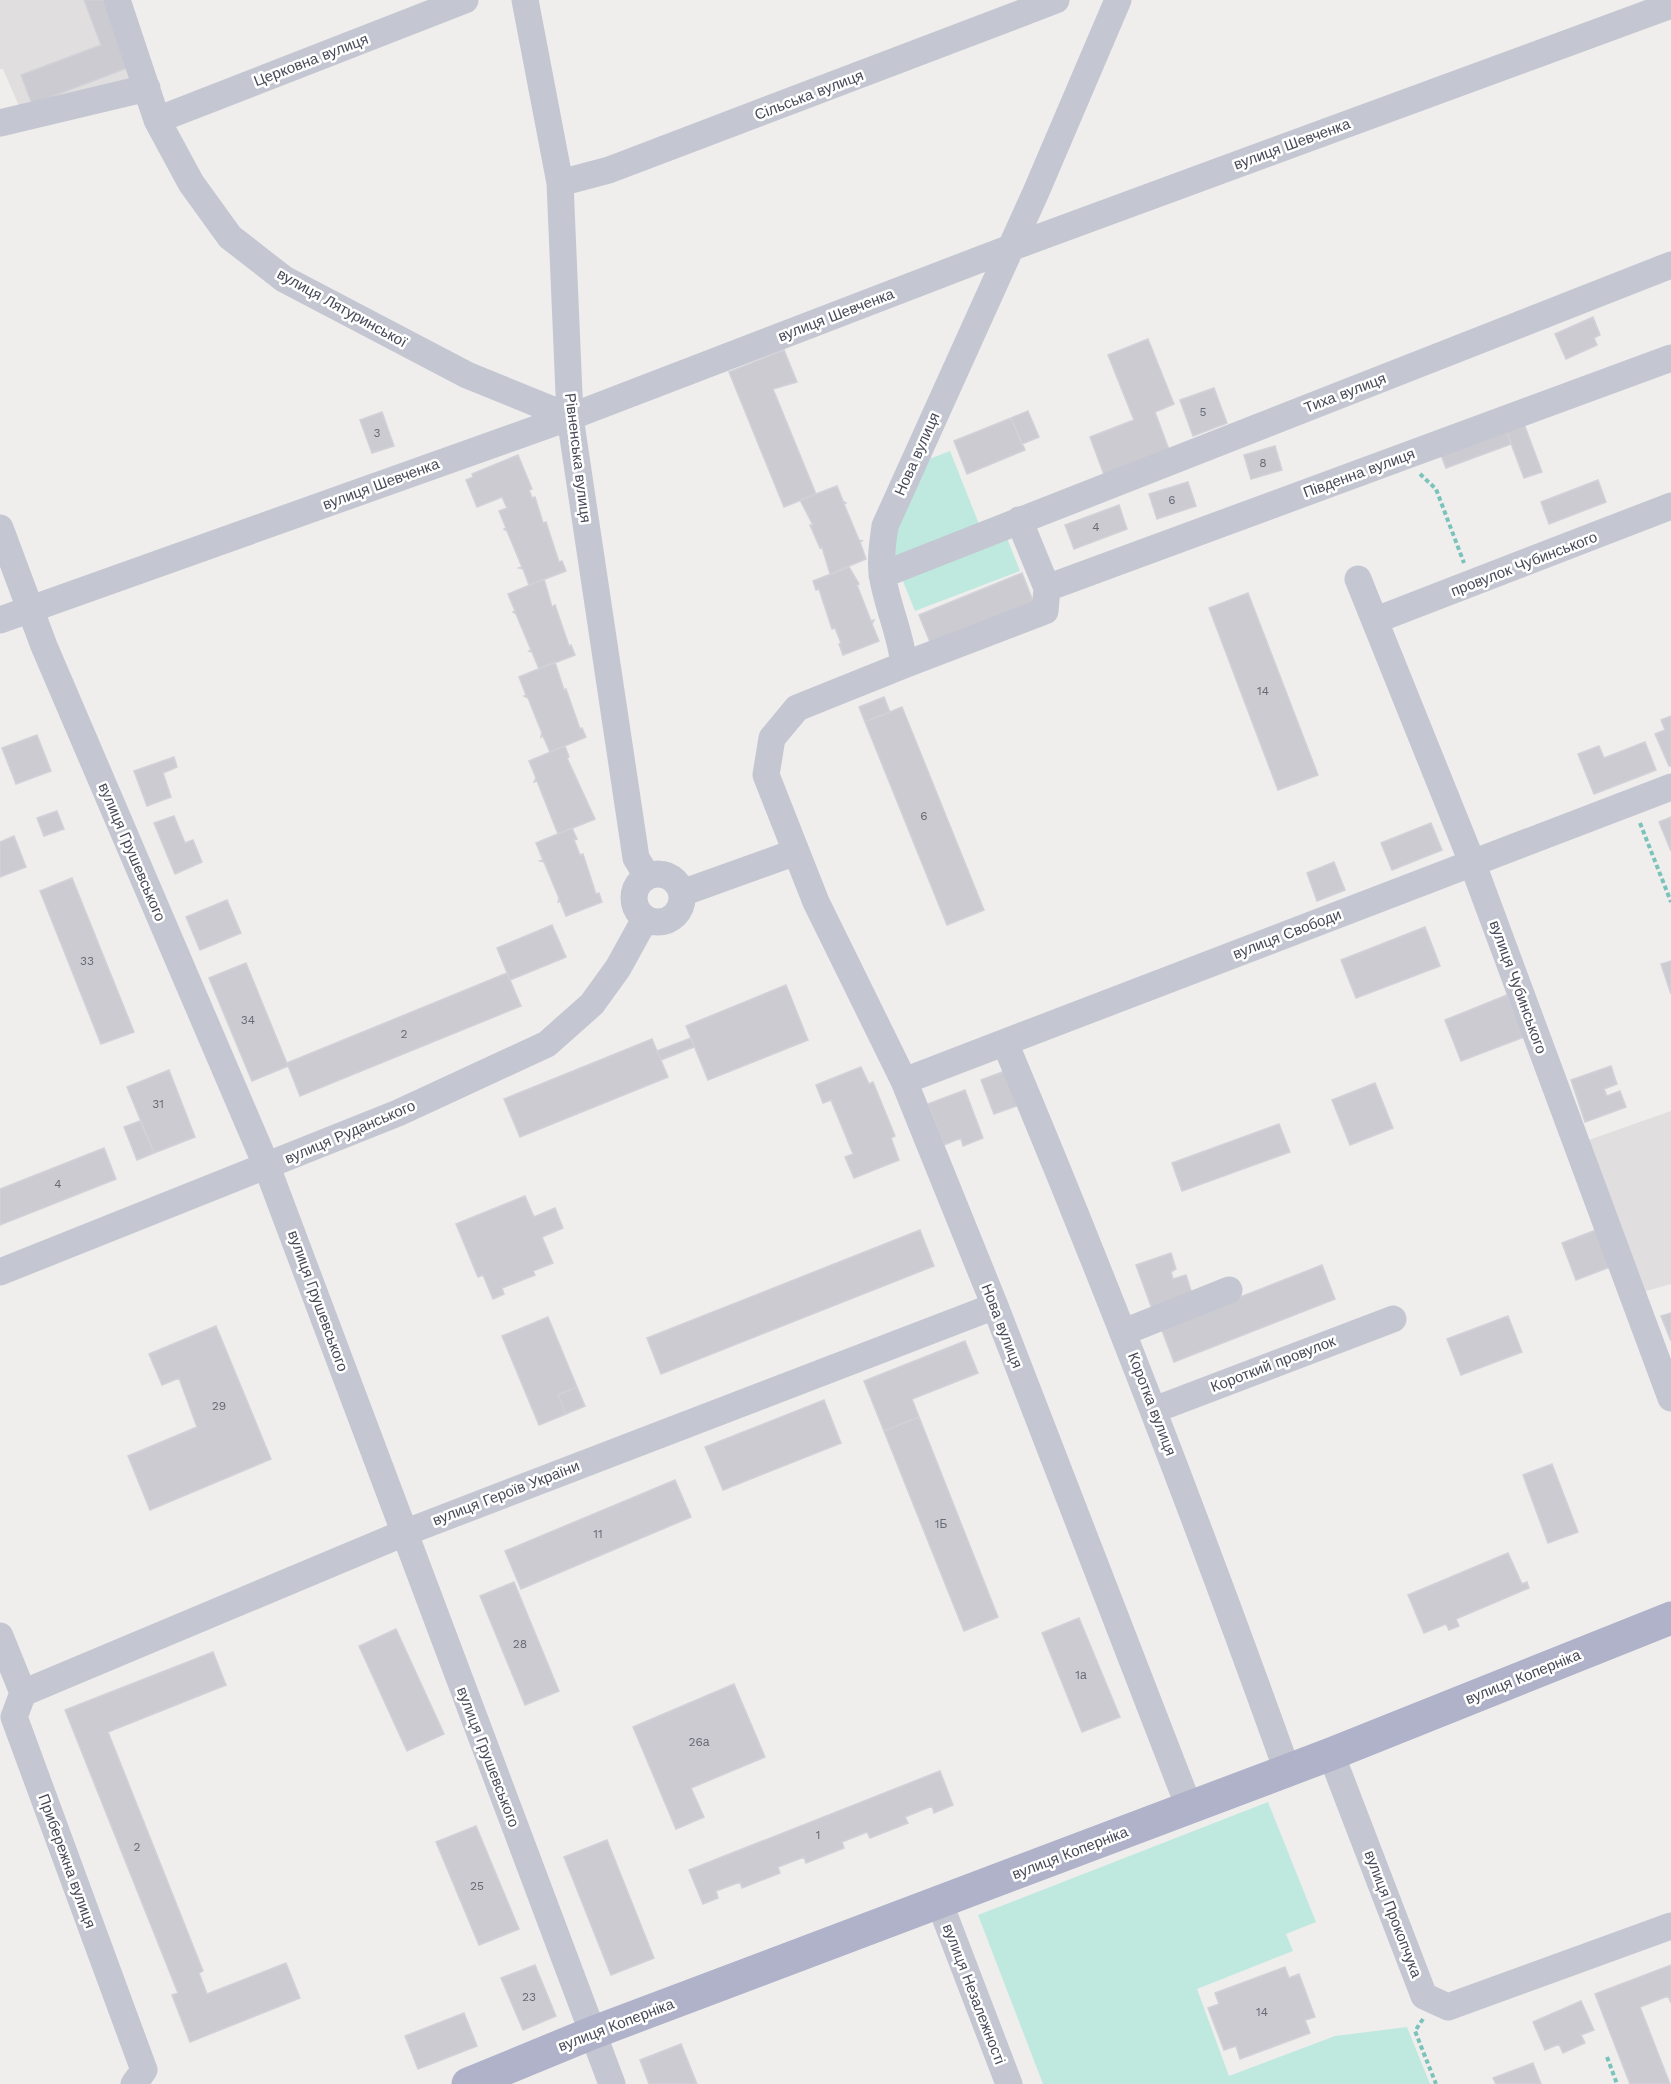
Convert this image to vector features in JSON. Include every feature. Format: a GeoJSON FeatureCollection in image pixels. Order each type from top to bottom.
{"type":"FeatureCollection","features":[{"type":"Feature","properties":{"kind":"main road","name":"вулиця Коперніка"},"geometry":{"type":"LineString","coordinates":[[468,2084],[592,2033],[940,1904],[1331,1754],[1671,1618]]}},
{"type":"Feature","properties":{"kind":"street","name":"вулиця Лятуринської"},"geometry":{"type":"LineString","coordinates":[[117,0],[158,120],[190,183],[230,237],[284,279],[466,375],[570,417]]}},
{"type":"Feature","properties":{"kind":"street","name":"Церковна вулиця"},"geometry":{"type":"LineString","coordinates":[[158,120],[465,0]]}},
{"type":"Feature","properties":{"kind":"street","name":"Рівненська вулиця"},"geometry":{"type":"LineString","coordinates":[[525,0],[560,183],[570,417],[636,858],[647,876]]}},
{"type":"Feature","properties":{"kind":"street","name":"Сільська вулиця"},"geometry":{"type":"LineString","coordinates":[[560,183],[631,161],[1056,0]]}},
{"type":"Feature","properties":{"kind":"street","name":"Нова вулиця"},"geometry":{"type":"LineString","coordinates":[[1118,0],[885,526],[881,553],[882,575],[902,645],[904,665],[797,708],[772,738],[766,775],[816,902],[904,1081],[995,1306],[1189,1807]]}},
{"type":"Feature","properties":{"kind":"street","name":"вулиця Шевченка"},"geometry":{"type":"LineString","coordinates":[[0,620],[570,417],[1010,248],[1671,5]]}},
{"type":"Feature","properties":{"kind":"street"},"geometry":{"type":"LineString","coordinates":[[0,123],[147,88]]}},
{"type":"Feature","properties":{"kind":"street","name":"Тиха вулиця"},"geometry":{"type":"LineString","coordinates":[[882,575],[1671,265]]}},
{"type":"Feature","properties":{"kind":"street","name":"Південна вулиця"},"geometry":{"type":"LineString","coordinates":[[1047,588],[1671,358]]}},
{"type":"Feature","properties":{"kind":"street","name":"провулок Чубинського"},"geometry":{"type":"LineString","coordinates":[[1376,621],[1671,506]]}},
{"type":"Feature","properties":{"kind":"street"},"geometry":{"type":"LineString","coordinates":[[904,665],[1045,611],[1047,588],[1019,520]]}},
{"type":"Feature","properties":{"kind":"street","name":"вулиця Грушевського"},"geometry":{"type":"LineString","coordinates":[[0,528],[44,646],[267,1167],[612,2084]]}},
{"type":"Feature","properties":{"kind":"street","name":"вулиця Чубинського"},"geometry":{"type":"LineString","coordinates":[[1358,579],[1472,862],[1671,1398]]}},
{"type":"Feature","properties":{"kind":"street","name":"вулиця Свободи"},"geometry":{"type":"LineString","coordinates":[[904,1081],[1671,787]]}},
{"type":"Feature","properties":{"kind":"street"},"geometry":{"type":"LineString","coordinates":[[682,893],[796,852]]}},
{"type":"Feature","properties":{"kind":"street"},"geometry":{"type":"LineString","coordinates":[[655,874],[670,877],[677,882],[682,893],[682,903],[675,917],[661,923],[645,919],[639,914],[634,897],[635,889],[647,876],[655,874]]}},
{"type":"Feature","properties":{"kind":"street","name":"вулиця Руданського"},"geometry":{"type":"LineString","coordinates":[[0,1272],[398,1113],[548,1044],[592,1004],[618,968],[645,919]]}},
{"type":"Feature","properties":{"kind":"street","name":"Коротка вулиця"},"geometry":{"type":"LineString","coordinates":[[1005,1043],[1124,1332],[1287,1770]]}},
{"type":"Feature","properties":{"kind":"street"},"geometry":{"type":"LineString","coordinates":[[1124,1332],[1229,1290]]}},
{"type":"Feature","properties":{"kind":"street","name":"вулиця Героїв України"},"geometry":{"type":"LineString","coordinates":[[23,1693],[404,1533],[995,1306]]}},
{"type":"Feature","properties":{"kind":"street","name":"Короткий провулок"},"geometry":{"type":"LineString","coordinates":[[1154,1410],[1393,1319]]}},
{"type":"Feature","properties":{"kind":"street"},"geometry":{"type":"LineString","coordinates":[[0,1636],[23,1693]]}},
{"type":"Feature","properties":{"kind":"street","name":"Прибережна вулиця"},"geometry":{"type":"LineString","coordinates":[[23,1693],[14,1717],[144,2070],[134,2084]]}},
{"type":"Feature","properties":{"kind":"street","name":"вулиця Прокопчука"},"geometry":{"type":"LineString","coordinates":[[1331,1754],[1424,1996],[1435,2001]]}},
{"type":"Feature","properties":{"kind":"street","name":"вулиця Незалежності"},"geometry":{"type":"LineString","coordinates":[[940,1904],[1009,2084]]}},
{"type":"Feature","properties":{"kind":"street"},"geometry":{"type":"LineString","coordinates":[[1435,2001],[1448,2007],[1671,1926]]}},
{"type":"Feature","properties":{"kind":"path"},"geometry":{"type":"LineString","coordinates":[[1402,457],[1436,489],[1472,584]]}},
{"type":"Feature","properties":{"kind":"path"},"geometry":{"type":"LineString","coordinates":[[1632,803],[1671,902]]}},
{"type":"Feature","properties":{"kind":"path"},"geometry":{"type":"LineString","coordinates":[[1435,2001],[1415,2031],[1436,2084]]}},
{"type":"Feature","properties":{"kind":"path"},"geometry":{"type":"LineString","coordinates":[[1607,2057],[1617,2084]]}},
{"type":"Feature","properties":{"kind":"shaded area"},"geometry":{"type":"Polygon","coordinates":[[[0,0],[113,0],[143,82],[22,113],[3,69],[0,69],[0,0]]]}},
{"type":"Feature","properties":{"kind":"shaded area"},"geometry":{"type":"Polygon","coordinates":[[[1671,1111],[1671,1284],[1646,1291],[1586,1141],[1671,1111]]]}},
{"type":"Feature","properties":{"kind":"green space"},"geometry":{"type":"Polygon","coordinates":[[[950,451],[983,534],[1003,528],[1020,571],[915,611],[892,554],[895,524],[924,461],[950,451]]]}},
{"type":"Feature","properties":{"kind":"green space"},"geometry":{"type":"Polygon","coordinates":[[[1268,1802],[1316,1922],[1286,1934],[1293,1951],[1197,1989],[1229,2076],[1335,2036],[1407,2027],[1430,2084],[1043,2084],[978,1915],[1268,1802]]]}},
{"type":"Feature","properties":{"kind":"building"},"geometry":{"type":"Polygon","coordinates":[[[84,0],[111,0],[135,65],[32,104],[21,75],[101,45],[84,0]]]}},
{"type":"Feature","properties":{"kind":"building"},"geometry":{"type":"Polygon","coordinates":[[[1593,317],[1600,335],[1594,338],[1597,345],[1566,359],[1555,334],[1593,317]]]}},
{"type":"Feature","properties":{"kind":"building"},"geometry":{"type":"Polygon","coordinates":[[[1148,339],[1174,404],[1155,412],[1171,455],[1106,480],[1090,437],[1134,420],[1108,355],[1148,339]]]}},
{"type":"Feature","properties":{"kind":"building"},"geometry":{"type":"Polygon","coordinates":[[[784,350],[797,382],[773,389],[816,494],[784,507],[729,372],[784,350]]]}},
{"type":"Feature","properties":{"kind":"building"},"geometry":{"type":"Polygon","coordinates":[[[1214,388],[1227,423],[1193,436],[1180,400],[1214,388]]]}},
{"type":"Feature","properties":{"kind":"building"},"geometry":{"type":"Polygon","coordinates":[[[1028,411],[1039,437],[1022,444],[1011,418],[1028,411]]]}},
{"type":"Feature","properties":{"kind":"building"},"geometry":{"type":"Polygon","coordinates":[[[382,412],[394,446],[372,453],[360,420],[382,412]]]}},
{"type":"Feature","properties":{"kind":"building"},"geometry":{"type":"Polygon","coordinates":[[[1521,416],[1542,472],[1524,478],[1503,422],[1521,416]]]}},
{"type":"Feature","properties":{"kind":"building"},"geometry":{"type":"Polygon","coordinates":[[[1011,418],[1025,450],[967,474],[954,441],[1011,418]]]}},
{"type":"Feature","properties":{"kind":"building"},"geometry":{"type":"Polygon","coordinates":[[[1503,422],[1511,444],[1446,468],[1441,455],[1503,422]]]}},
{"type":"Feature","properties":{"kind":"building"},"geometry":{"type":"Polygon","coordinates":[[[1275,446],[1282,470],[1251,479],[1244,455],[1275,446]]]}},
{"type":"Feature","properties":{"kind":"building"},"geometry":{"type":"Polygon","coordinates":[[[518,455],[532,489],[529,490],[532,498],[535,497],[559,562],[562,561],[566,571],[529,585],[523,569],[519,568],[522,567],[507,531],[504,529],[506,528],[499,511],[507,508],[502,497],[477,507],[466,480],[473,477],[472,474],[518,455]]]}},
{"type":"Feature","properties":{"kind":"building"},"geometry":{"type":"Polygon","coordinates":[[[1598,480],[1606,502],[1549,524],[1541,502],[1598,480]]]}},
{"type":"Feature","properties":{"kind":"building"},"geometry":{"type":"Polygon","coordinates":[[[1188,482],[1196,506],[1157,519],[1149,494],[1188,482]]]}},
{"type":"Feature","properties":{"kind":"building"},"geometry":{"type":"Polygon","coordinates":[[[837,486],[846,503],[844,504],[859,540],[862,541],[860,542],[866,559],[830,574],[822,547],[820,548],[810,525],[813,525],[800,500],[837,486]]]}},
{"type":"Feature","properties":{"kind":"building"},"geometry":{"type":"Polygon","coordinates":[[[1119,505],[1127,529],[1074,549],[1065,525],[1119,505]]]}},
{"type":"Feature","properties":{"kind":"building"},"geometry":{"type":"Polygon","coordinates":[[[849,567],[859,584],[857,585],[871,621],[874,620],[872,624],[879,641],[843,655],[835,628],[832,629],[819,589],[816,590],[813,581],[849,567]]]}},
{"type":"Feature","properties":{"kind":"building"},"geometry":{"type":"Polygon","coordinates":[[[1022,573],[1035,606],[932,647],[919,615],[1022,573]]]}},
{"type":"Feature","properties":{"kind":"building"},"geometry":{"type":"Polygon","coordinates":[[[544,579],[552,607],[555,605],[569,646],[571,645],[575,655],[539,669],[532,652],[529,651],[531,650],[516,614],[513,612],[515,611],[508,594],[544,579]]]}},
{"type":"Feature","properties":{"kind":"building"},"geometry":{"type":"Polygon","coordinates":[[[1248,593],[1318,775],[1278,790],[1209,608],[1248,593]]]}},
{"type":"Feature","properties":{"kind":"building"},"geometry":{"type":"Polygon","coordinates":[[[555,662],[580,729],[582,728],[586,737],[550,752],[543,736],[541,737],[542,733],[528,698],[524,696],[526,695],[519,677],[555,662]]]}},
{"type":"Feature","properties":{"kind":"building"},"geometry":{"type":"Polygon","coordinates":[[[884,697],[890,712],[865,722],[859,707],[884,697]]]}},
{"type":"Feature","properties":{"kind":"building"},"geometry":{"type":"Polygon","coordinates":[[[902,707],[984,910],[947,925],[865,722],[902,707]]]}},
{"type":"Feature","properties":{"kind":"building"},"geometry":{"type":"Polygon","coordinates":[[[1671,716],[1671,766],[1669,766],[1655,734],[1665,730],[1661,720],[1671,716]]]}},
{"type":"Feature","properties":{"kind":"building"},"geometry":{"type":"Polygon","coordinates":[[[37,735],[51,771],[16,784],[2,748],[37,735]]]}},
{"type":"Feature","properties":{"kind":"building"},"geometry":{"type":"Polygon","coordinates":[[[1645,742],[1656,770],[1594,794],[1578,754],[1599,746],[1604,758],[1645,742]]]}},
{"type":"Feature","properties":{"kind":"building"},"geometry":{"type":"Polygon","coordinates":[[[565,746],[569,757],[567,758],[595,819],[558,834],[537,781],[534,782],[536,778],[529,761],[565,746]]]}},
{"type":"Feature","properties":{"kind":"building"},"geometry":{"type":"Polygon","coordinates":[[[174,757],[177,767],[163,773],[171,797],[147,806],[134,771],[174,757]]]}},
{"type":"Feature","properties":{"kind":"building"},"geometry":{"type":"Polygon","coordinates":[[[57,811],[64,829],[44,836],[37,818],[57,811]]]}},
{"type":"Feature","properties":{"kind":"building"},"geometry":{"type":"Polygon","coordinates":[[[174,816],[185,843],[193,840],[202,862],[175,874],[154,823],[174,816]]]}},
{"type":"Feature","properties":{"kind":"building"},"geometry":{"type":"Polygon","coordinates":[[[1671,817],[1671,851],[1659,822],[1671,817]]]}},
{"type":"Feature","properties":{"kind":"building"},"geometry":{"type":"Polygon","coordinates":[[[1431,823],[1442,850],[1392,870],[1381,843],[1431,823]]]}},
{"type":"Feature","properties":{"kind":"building"},"geometry":{"type":"Polygon","coordinates":[[[572,828],[580,855],[583,854],[596,894],[599,893],[602,902],[566,916],[560,901],[558,902],[559,898],[544,862],[540,861],[543,860],[536,843],[572,828]]]}},
{"type":"Feature","properties":{"kind":"building"},"geometry":{"type":"Polygon","coordinates":[[[14,836],[26,867],[0,877],[0,842],[14,836]]]}},
{"type":"Feature","properties":{"kind":"building"},"geometry":{"type":"Polygon","coordinates":[[[1334,862],[1345,890],[1317,901],[1307,873],[1334,862]]]}},
{"type":"Feature","properties":{"kind":"building"},"geometry":{"type":"Polygon","coordinates":[[[72,878],[134,1032],[101,1044],[40,891],[72,878]]]}},
{"type":"Feature","properties":{"kind":"building"},"geometry":{"type":"Polygon","coordinates":[[[227,900],[241,933],[200,950],[186,917],[227,900]]]}},
{"type":"Feature","properties":{"kind":"building"},"geometry":{"type":"Polygon","coordinates":[[[552,925],[566,957],[510,980],[497,948],[552,925]]]}},
{"type":"Feature","properties":{"kind":"building"},"geometry":{"type":"Polygon","coordinates":[[[1425,927],[1440,966],[1356,998],[1341,960],[1425,927]]]}},
{"type":"Feature","properties":{"kind":"building"},"geometry":{"type":"Polygon","coordinates":[[[1671,961],[1671,994],[1661,964],[1671,961]]]}},
{"type":"Feature","properties":{"kind":"building"},"geometry":{"type":"Polygon","coordinates":[[[246,963],[288,1066],[252,1081],[209,978],[246,963]]]}},
{"type":"Feature","properties":{"kind":"building"},"geometry":{"type":"Polygon","coordinates":[[[507,973],[521,1006],[300,1096],[287,1063],[507,973]]]}},
{"type":"Feature","properties":{"kind":"building"},"geometry":{"type":"Polygon","coordinates":[[[786,985],[808,1040],[708,1080],[686,1026],[786,985]]]}},
{"type":"Feature","properties":{"kind":"building"},"geometry":{"type":"Polygon","coordinates":[[[1507,995],[1524,1037],[1461,1061],[1445,1020],[1507,995]]]}},
{"type":"Feature","properties":{"kind":"building"},"geometry":{"type":"Polygon","coordinates":[[[691,1038],[694,1047],[661,1060],[657,1051],[691,1038]]]}},
{"type":"Feature","properties":{"kind":"building"},"geometry":{"type":"Polygon","coordinates":[[[652,1039],[668,1077],[520,1137],[504,1099],[652,1039]]]}},
{"type":"Feature","properties":{"kind":"building"},"geometry":{"type":"Polygon","coordinates":[[[1611,1066],[1617,1084],[1604,1089],[1607,1096],[1620,1091],[1626,1107],[1585,1122],[1571,1080],[1611,1066]]]}},
{"type":"Feature","properties":{"kind":"building"},"geometry":{"type":"Polygon","coordinates":[[[861,1067],[869,1084],[873,1082],[895,1136],[891,1138],[899,1160],[854,1178],[845,1157],[853,1154],[831,1100],[823,1103],[816,1085],[861,1067]]]}},
{"type":"Feature","properties":{"kind":"building"},"geometry":{"type":"Polygon","coordinates":[[[1010,1069],[1022,1104],[994,1114],[981,1080],[1010,1069]]]}},
{"type":"Feature","properties":{"kind":"building"},"geometry":{"type":"Polygon","coordinates":[[[169,1070],[195,1137],[154,1153],[127,1087],[169,1070]]]}},
{"type":"Feature","properties":{"kind":"building"},"geometry":{"type":"Polygon","coordinates":[[[1375,1083],[1393,1128],[1350,1145],[1332,1100],[1375,1083]]]}},
{"type":"Feature","properties":{"kind":"building"},"geometry":{"type":"Polygon","coordinates":[[[965,1090],[983,1138],[963,1146],[961,1138],[944,1145],[928,1104],[965,1090]]]}},
{"type":"Feature","properties":{"kind":"building"},"geometry":{"type":"Polygon","coordinates":[[[140,1121],[154,1153],[137,1160],[124,1127],[140,1121]]]}},
{"type":"Feature","properties":{"kind":"building"},"geometry":{"type":"Polygon","coordinates":[[[1279,1124],[1290,1152],[1182,1191],[1172,1163],[1279,1124]]]}},
{"type":"Feature","properties":{"kind":"building"},"geometry":{"type":"Polygon","coordinates":[[[104,1148],[116,1179],[0,1225],[0,1189],[104,1148]]]}},
{"type":"Feature","properties":{"kind":"building"},"geometry":{"type":"Polygon","coordinates":[[[525,1196],[534,1217],[555,1208],[563,1228],[542,1237],[553,1263],[533,1271],[535,1275],[502,1288],[504,1294],[493,1299],[483,1275],[478,1277],[456,1224],[525,1196]]]}},
{"type":"Feature","properties":{"kind":"building"},"geometry":{"type":"Polygon","coordinates":[[[920,1230],[934,1266],[661,1374],[647,1338],[920,1230]]]}},
{"type":"Feature","properties":{"kind":"building"},"geometry":{"type":"Polygon","coordinates":[[[1596,1230],[1610,1267],[1576,1280],[1562,1243],[1596,1230]]]}},
{"type":"Feature","properties":{"kind":"building"},"geometry":{"type":"Polygon","coordinates":[[[1171,1253],[1176,1269],[1171,1272],[1173,1279],[1186,1275],[1192,1294],[1152,1309],[1136,1265],[1171,1253]]]}},
{"type":"Feature","properties":{"kind":"building"},"geometry":{"type":"Polygon","coordinates":[[[1322,1265],[1335,1299],[1174,1362],[1161,1328],[1322,1265]]]}},
{"type":"Feature","properties":{"kind":"building"},"geometry":{"type":"Polygon","coordinates":[[[1671,1313],[1671,1341],[1661,1316],[1671,1313]]]}},
{"type":"Feature","properties":{"kind":"building"},"geometry":{"type":"Polygon","coordinates":[[[1508,1316],[1522,1352],[1461,1375],[1447,1339],[1508,1316]]]}},
{"type":"Feature","properties":{"kind":"building"},"geometry":{"type":"Polygon","coordinates":[[[548,1317],[577,1387],[558,1395],[566,1414],[539,1425],[502,1336],[548,1317]]]}},
{"type":"Feature","properties":{"kind":"building"},"geometry":{"type":"Polygon","coordinates":[[[216,1326],[271,1459],[150,1510],[128,1456],[197,1427],[179,1378],[162,1385],[149,1354],[216,1326]]]}},
{"type":"Feature","properties":{"kind":"building"},"geometry":{"type":"Polygon","coordinates":[[[965,1341],[978,1373],[912,1399],[919,1417],[884,1431],[864,1381],[965,1341]]]}},
{"type":"Feature","properties":{"kind":"building"},"geometry":{"type":"Polygon","coordinates":[[[577,1387],[585,1406],[566,1414],[558,1395],[577,1387]]]}},
{"type":"Feature","properties":{"kind":"building"},"geometry":{"type":"Polygon","coordinates":[[[824,1400],[841,1443],[723,1490],[705,1447],[824,1400]]]}},
{"type":"Feature","properties":{"kind":"building"},"geometry":{"type":"Polygon","coordinates":[[[919,1417],[998,1617],[964,1631],[884,1431],[919,1417]]]}},
{"type":"Feature","properties":{"kind":"building"},"geometry":{"type":"Polygon","coordinates":[[[1552,1464],[1578,1532],[1548,1543],[1523,1475],[1552,1464]]]}},
{"type":"Feature","properties":{"kind":"building"},"geometry":{"type":"Polygon","coordinates":[[[675,1480],[691,1517],[521,1589],[505,1551],[675,1480]]]}},
{"type":"Feature","properties":{"kind":"building"},"geometry":{"type":"Polygon","coordinates":[[[1508,1553],[1522,1584],[1527,1582],[1529,1588],[1456,1619],[1459,1626],[1449,1630],[1446,1624],[1424,1633],[1408,1595],[1508,1553]]]}},
{"type":"Feature","properties":{"kind":"building"},"geometry":{"type":"Polygon","coordinates":[[[514,1582],[559,1691],[525,1705],[480,1596],[514,1582]]]}},
{"type":"Feature","properties":{"kind":"building"},"geometry":{"type":"Polygon","coordinates":[[[1079,1618],[1120,1717],[1082,1732],[1042,1633],[1079,1618]]]}},
{"type":"Feature","properties":{"kind":"building"},"geometry":{"type":"Polygon","coordinates":[[[396,1629],[444,1734],[407,1751],[359,1646],[396,1629]]]}},
{"type":"Feature","properties":{"kind":"building"},"geometry":{"type":"Polygon","coordinates":[[[213,1652],[226,1685],[108,1732],[203,1971],[199,1973],[207,1994],[286,1963],[300,1998],[190,2042],[172,1995],[178,1993],[65,1710],[213,1652]]]}},
{"type":"Feature","properties":{"kind":"building"},"geometry":{"type":"Polygon","coordinates":[[[734,1684],[765,1757],[691,1788],[704,1817],[676,1829],[633,1727],[734,1684]]]}},
{"type":"Feature","properties":{"kind":"building"},"geometry":{"type":"Polygon","coordinates":[[[940,1771],[953,1805],[934,1813],[932,1806],[905,1817],[908,1823],[870,1838],[867,1832],[842,1842],[844,1848],[806,1863],[804,1857],[778,1867],[780,1873],[742,1888],[740,1882],[716,1891],[718,1898],[703,1904],[689,1870],[940,1771]]]}},
{"type":"Feature","properties":{"kind":"building"},"geometry":{"type":"Polygon","coordinates":[[[476,1826],[519,1929],[479,1945],[436,1842],[476,1826]]]}},
{"type":"Feature","properties":{"kind":"building"},"geometry":{"type":"Polygon","coordinates":[[[607,1840],[654,1958],[611,1975],[564,1857],[607,1840]]]}},
{"type":"Feature","properties":{"kind":"building"},"geometry":{"type":"Polygon","coordinates":[[[535,1965],[556,2016],[523,2030],[501,1978],[535,1965]]]}},
{"type":"Feature","properties":{"kind":"building"},"geometry":{"type":"Polygon","coordinates":[[[1671,1965],[1671,2003],[1668,1996],[1640,2007],[1670,2084],[1630,2084],[1595,1994],[1671,1965]]]}},
{"type":"Feature","properties":{"kind":"building"},"geometry":{"type":"Polygon","coordinates":[[[1285,1967],[1289,1978],[1299,1974],[1315,2017],[1305,2020],[1310,2033],[1240,2059],[1236,2046],[1224,2050],[1208,2008],[1219,2004],[1215,1993],[1285,1967]]]}},
{"type":"Feature","properties":{"kind":"building"},"geometry":{"type":"Polygon","coordinates":[[[1581,2001],[1594,2030],[1581,2035],[1585,2043],[1563,2053],[1559,2044],[1545,2050],[1533,2022],[1581,2001]]]}},
{"type":"Feature","properties":{"kind":"building"},"geometry":{"type":"Polygon","coordinates":[[[464,2013],[477,2046],[418,2069],[405,2036],[464,2013]]]}},
{"type":"Feature","properties":{"kind":"building"},"geometry":{"type":"Polygon","coordinates":[[[681,2044],[697,2084],[649,2084],[640,2060],[681,2044]]]}},
{"type":"Feature","properties":{"kind":"building"},"geometry":{"type":"Polygon","coordinates":[[[1533,2063],[1541,2084],[1496,2084],[1493,2078],[1533,2063]]]}}]}
